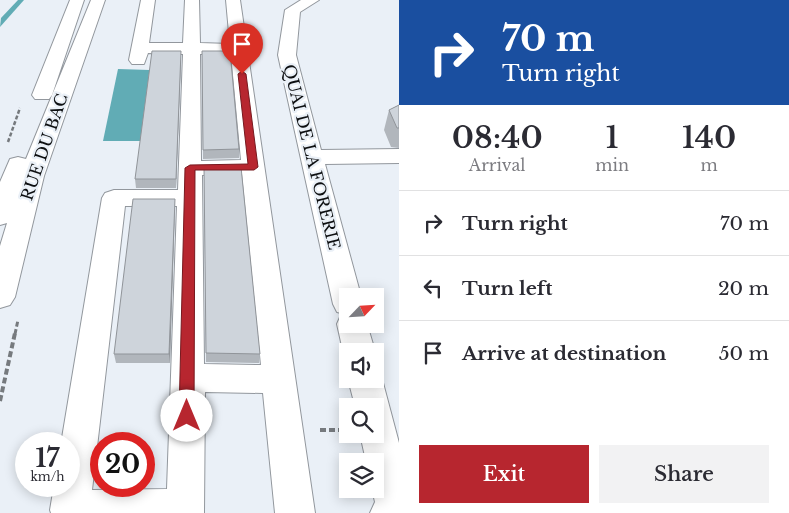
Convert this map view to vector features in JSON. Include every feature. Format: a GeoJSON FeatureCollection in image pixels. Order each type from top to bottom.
{"type":"FeatureCollection","features":[{"type":"Feature","properties":{"kind":"main road","name":"RUE DU BAC"},"geometry":{"type":"LineString","coordinates":[[0,217],[77,0]]}},
{"type":"Feature","properties":{"kind":"main road","name":"RUE DU BAC"},"geometry":{"type":"LineString","coordinates":[[0,297],[32,176],[98,0]]}},
{"type":"Feature","properties":{"kind":"main road"},"geometry":{"type":"LineString","coordinates":[[148,0],[139,54],[190,48],[239,49]]}},
{"type":"Feature","properties":{"kind":"main road"},"geometry":{"type":"LineString","coordinates":[[192,0],[190,48],[189,183],[186,509],[70,510],[114,198],[189,183],[254,167]]}},
{"type":"Feature","properties":{"kind":"main road"},"geometry":{"type":"LineString","coordinates":[[233,0],[295,513]]}},
{"type":"Feature","properties":{"kind":"main road","name":"QUAI DE LA FORERIE"},"geometry":{"type":"LineString","coordinates":[[312,0],[293,10],[287,55],[344,288]]}},
{"type":"Feature","properties":{"kind":"main road"},"geometry":{"type":"LineString","coordinates":[[313,157],[399,156]]}},
{"type":"Feature","properties":{"kind":"main road"},"geometry":{"type":"LineString","coordinates":[[187,378],[278,379]]}},
{"type":"Feature","properties":{"kind":"main road"},"geometry":{"type":"LineString","coordinates":[[381,443],[396,508],[390,513]]}},
{"type":"Feature","properties":{"kind":"water"},"geometry":{"type":"Polygon","coordinates":[[[118,69],[150,70],[141,141],[103,141],[118,69]]]}},
{"type":"Feature","properties":{"kind":"building"},"geometry":{"type":"Polygon","coordinates":[[[152,51],[181,51],[176,179],[135,179],[152,51]]]}},
{"type":"Feature","properties":{"kind":"building"},"geometry":{"type":"Polygon","coordinates":[[[202,51],[230,51],[239,149],[203,150],[202,51]]]}},
{"type":"Feature","properties":{"kind":"building"},"geometry":{"type":"Polygon","coordinates":[[[399,105],[399,128],[397,128],[389,110],[399,105]]]}},
{"type":"Feature","properties":{"kind":"building"},"geometry":{"type":"Polygon","coordinates":[[[241,167],[260,354],[206,353],[204,168],[241,167]]]}},
{"type":"Feature","properties":{"kind":"building"},"geometry":{"type":"Polygon","coordinates":[[[133,199],[175,199],[169,354],[114,354],[133,199]]]}},
{"type":"Feature","properties":{"kind":"waterway"},"geometry":{"type":"LineString","coordinates":[[0,25],[21,0]]}},
{"type":"Feature","properties":{"kind":"route"},"geometry":{"type":"LineString","coordinates":[[187,416],[190,168],[254,167],[242,74]]}}]}
